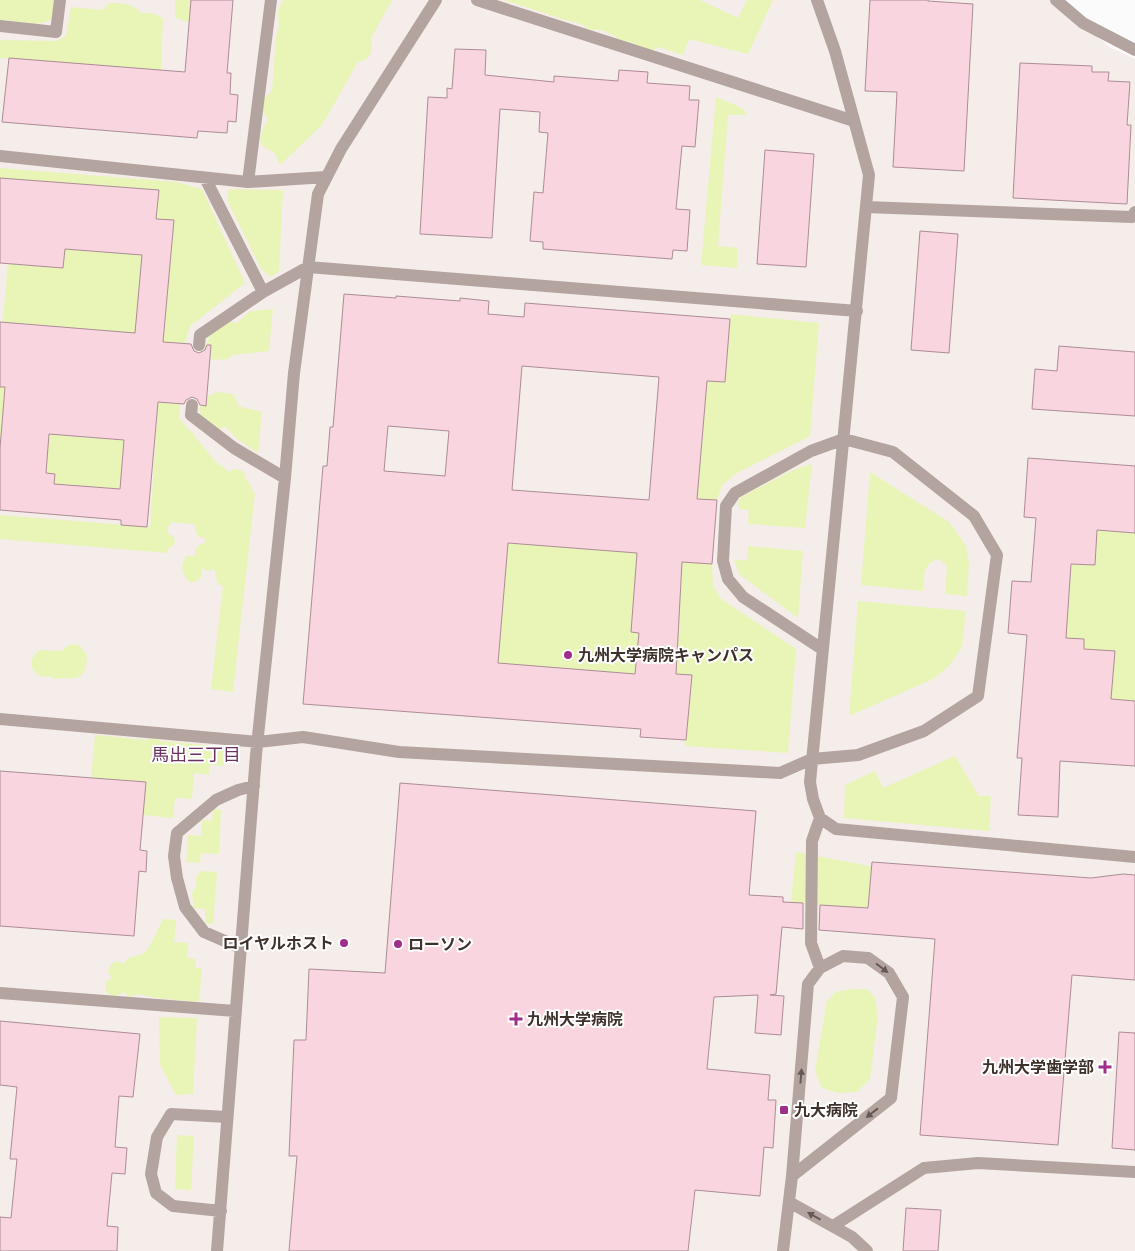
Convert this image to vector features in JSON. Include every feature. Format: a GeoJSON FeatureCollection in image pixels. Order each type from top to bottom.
{"type":"FeatureCollection","features":[{"type":"Feature","properties":{"kind":"street"},"geometry":{"type":"LineString","coordinates":[[0,26],[56,32],[60,0]]}},
{"type":"Feature","properties":{"kind":"street"},"geometry":{"type":"LineString","coordinates":[[248,182],[271,0]]}},
{"type":"Feature","properties":{"kind":"street"},"geometry":{"type":"LineString","coordinates":[[217,1251],[258,742],[294,373],[318,194],[341,149],[436,0]]}},
{"type":"Feature","properties":{"kind":"street"},"geometry":{"type":"LineString","coordinates":[[477,0],[854,121]]}},
{"type":"Feature","properties":{"kind":"street"},"geometry":{"type":"LineString","coordinates":[[817,0],[835,51],[870,175],[810,782],[813,799],[820,818],[836,829],[1135,857]]}},
{"type":"Feature","properties":{"kind":"street"},"geometry":{"type":"LineString","coordinates":[[1056,0],[1083,23],[1135,50]]}},
{"type":"Feature","properties":{"kind":"street"},"geometry":{"type":"LineString","coordinates":[[0,156],[248,182],[326,178]]}},
{"type":"Feature","properties":{"kind":"street"},"geometry":{"type":"LineString","coordinates":[[205,178],[264,292]]}},
{"type":"Feature","properties":{"kind":"street"},"geometry":{"type":"LineString","coordinates":[[866,207],[1132,217],[1135,212]]}},
{"type":"Feature","properties":{"kind":"street"},"geometry":{"type":"LineString","coordinates":[[199,345],[200,334],[308,266],[856,311]]}},
{"type":"Feature","properties":{"kind":"street"},"geometry":{"type":"LineString","coordinates":[[192,405],[191,415],[234,448],[285,478]]}},
{"type":"Feature","properties":{"kind":"street"},"geometry":{"type":"LineString","coordinates":[[0,719],[258,742],[302,737],[400,752],[780,773],[812,759],[858,755],[924,731],[978,696],[998,555],[974,516],[893,452],[844,439],[811,451],[735,493],[726,506],[723,561],[728,580],[743,597],[822,649]]}},
{"type":"Feature","properties":{"kind":"street"},"geometry":{"type":"LineString","coordinates":[[241,948],[204,932],[185,907],[177,878],[174,856],[177,833],[216,800],[238,790],[254,786]]}},
{"type":"Feature","properties":{"kind":"street"},"geometry":{"type":"LineString","coordinates":[[820,818],[812,841],[811,943],[820,968]]}},
{"type":"Feature","properties":{"kind":"street"},"geometry":{"type":"LineString","coordinates":[[783,1251],[792,1176],[808,984],[820,968],[843,956],[868,958],[889,973],[903,997],[891,1098],[792,1176]]}},
{"type":"Feature","properties":{"kind":"street"},"geometry":{"type":"LineString","coordinates":[[0,993],[235,1011]]}},
{"type":"Feature","properties":{"kind":"street"},"geometry":{"type":"LineString","coordinates":[[221,1211],[173,1206],[156,1193],[151,1174],[157,1137],[171,1114],[227,1117]]}},
{"type":"Feature","properties":{"kind":"street"},"geometry":{"type":"LineString","coordinates":[[833,1226],[924,1168],[978,1163],[1135,1172]]}},
{"type":"Feature","properties":{"kind":"street"},"geometry":{"type":"LineString","coordinates":[[789,1202],[852,1237],[867,1251]]}},
{"type":"Feature","properties":{"kind":"shaded area","name":"九州大学病院キャンパス"},"geometry":{"type":"Polygon","coordinates":[[[0,0],[1051,0],[1111,48],[1135,59],[1135,1251],[0,1251],[0,0]]]}},
{"type":"Feature","properties":{"kind":"green space"},"geometry":{"type":"Polygon","coordinates":[[[0,0],[56,0],[55,16],[38,24],[5,20],[0,22],[0,0]]]}},
{"type":"Feature","properties":{"kind":"green space"},"geometry":{"type":"Polygon","coordinates":[[[175,0],[191,0],[189,22],[175,18],[175,0]]]}},
{"type":"Feature","properties":{"kind":"green space"},"geometry":{"type":"Polygon","coordinates":[[[283,0],[392,0],[371,38],[372,50],[369,56],[365,60],[358,62],[322,125],[280,165],[274,152],[263,146],[260,138],[268,119],[263,112],[262,104],[265,97],[272,91],[276,36],[279,26],[278,11],[283,0]]]}},
{"type":"Feature","properties":{"kind":"green space"},"geometry":{"type":"Polygon","coordinates":[[[504,0],[700,0],[738,18],[747,0],[773,0],[748,54],[689,39],[683,55],[658,47],[650,52],[604,31],[588,30],[582,24],[504,0]]]}},
{"type":"Feature","properties":{"kind":"green space"},"geometry":{"type":"Polygon","coordinates":[[[108,4],[129,5],[141,13],[152,13],[163,18],[161,70],[0,58],[0,40],[56,41],[66,36],[71,7],[102,10],[108,4]]]}},
{"type":"Feature","properties":{"kind":"green space"},"geometry":{"type":"Polygon","coordinates":[[[716,97],[742,108],[747,115],[728,115],[718,246],[737,248],[737,268],[701,265],[716,97]]]}},
{"type":"Feature","properties":{"kind":"green space"},"geometry":{"type":"Polygon","coordinates":[[[0,168],[176,182],[202,189],[245,283],[190,326],[185,343],[163,342],[174,220],[0,210],[0,168]]]}},
{"type":"Feature","properties":{"kind":"green space"},"geometry":{"type":"Polygon","coordinates":[[[229,189],[283,190],[279,271],[271,277],[261,269],[227,200],[229,189]]]}},
{"type":"Feature","properties":{"kind":"green space"},"geometry":{"type":"Polygon","coordinates":[[[65,249],[142,255],[135,342],[112,331],[10,323],[2,329],[8,263],[63,268],[65,249]]]}},
{"type":"Feature","properties":{"kind":"green space"},"geometry":{"type":"Polygon","coordinates":[[[273,309],[269,351],[232,355],[228,359],[212,360],[204,348],[211,334],[228,321],[237,323],[250,311],[273,309]]]}},
{"type":"Feature","properties":{"kind":"green space"},"geometry":{"type":"Polygon","coordinates":[[[731,314],[819,323],[810,436],[737,473],[722,485],[717,500],[697,499],[707,381],[725,382],[731,314]]]}},
{"type":"Feature","properties":{"kind":"green space"},"geometry":{"type":"Polygon","coordinates":[[[0,387],[127,397],[120,489],[54,484],[55,474],[46,473],[0,450],[0,387]],[[106,413],[2,431],[104,439],[106,413]]]}},
{"type":"Feature","properties":{"kind":"green space"},"geometry":{"type":"Polygon","coordinates":[[[218,392],[233,394],[238,406],[262,412],[258,453],[236,438],[225,426],[220,429],[206,423],[201,418],[200,403],[210,395],[218,392]]]}},
{"type":"Feature","properties":{"kind":"green space"},"geometry":{"type":"Polygon","coordinates":[[[158,402],[180,404],[179,418],[214,460],[229,472],[237,469],[244,472],[246,480],[250,483],[255,493],[233,692],[211,689],[223,586],[218,584],[214,568],[208,571],[201,568],[202,574],[200,578],[191,583],[185,577],[182,566],[185,559],[187,556],[195,556],[196,548],[200,544],[205,543],[205,539],[198,536],[195,530],[196,526],[193,524],[172,522],[168,528],[168,534],[173,536],[175,541],[174,545],[168,549],[168,553],[0,539],[0,515],[150,527],[158,402]]]}},
{"type":"Feature","properties":{"kind":"green space"},"geometry":{"type":"Polygon","coordinates":[[[812,464],[805,528],[748,524],[749,510],[740,509],[738,503],[741,497],[793,470],[812,464]]]}},
{"type":"Feature","properties":{"kind":"green space"},"geometry":{"type":"Polygon","coordinates":[[[870,472],[949,522],[965,544],[969,562],[967,596],[945,594],[947,566],[939,559],[930,564],[925,571],[923,591],[861,585],[870,472]]]}},
{"type":"Feature","properties":{"kind":"green space"},"geometry":{"type":"Polygon","coordinates":[[[1074,528],[1135,533],[1135,701],[1062,695],[1074,528]]]}},
{"type":"Feature","properties":{"kind":"green space"},"geometry":{"type":"Polygon","coordinates":[[[508,543],[645,553],[631,632],[639,633],[635,674],[498,663],[508,543]]]}},
{"type":"Feature","properties":{"kind":"green space"},"geometry":{"type":"Polygon","coordinates":[[[748,546],[803,551],[798,618],[739,574],[734,560],[747,560],[748,546]]]}},
{"type":"Feature","properties":{"kind":"green space"},"geometry":{"type":"Polygon","coordinates":[[[682,562],[712,564],[713,584],[720,598],[796,649],[788,753],[685,746],[691,675],[676,674],[682,562]]]}},
{"type":"Feature","properties":{"kind":"green space"},"geometry":{"type":"Polygon","coordinates":[[[858,601],[966,611],[962,647],[949,666],[933,679],[849,716],[858,601]]]}},
{"type":"Feature","properties":{"kind":"green space"},"geometry":{"type":"Polygon","coordinates":[[[75,644],[80,646],[87,655],[85,671],[82,675],[73,678],[54,679],[50,676],[41,677],[32,667],[33,657],[40,650],[61,651],[69,645],[75,644]]]}},
{"type":"Feature","properties":{"kind":"green space"},"geometry":{"type":"Polygon","coordinates":[[[95,735],[146,740],[154,738],[161,741],[226,747],[224,766],[210,765],[209,775],[194,773],[192,799],[175,798],[173,818],[143,815],[146,782],[91,778],[95,735]]]}},
{"type":"Feature","properties":{"kind":"green space"},"geometry":{"type":"Polygon","coordinates":[[[955,756],[979,796],[991,796],[989,831],[844,818],[845,785],[875,771],[883,788],[955,756]]]}},
{"type":"Feature","properties":{"kind":"green space"},"geometry":{"type":"Polygon","coordinates":[[[213,809],[221,810],[219,854],[201,853],[200,863],[186,862],[188,835],[201,836],[202,820],[212,821],[213,809]]]}},
{"type":"Feature","properties":{"kind":"green space"},"geometry":{"type":"Polygon","coordinates":[[[796,852],[900,872],[897,911],[791,903],[796,852]]]}},
{"type":"Feature","properties":{"kind":"green space"},"geometry":{"type":"Polygon","coordinates":[[[201,871],[217,872],[213,924],[205,923],[205,909],[194,908],[192,894],[197,886],[196,878],[201,871]]]}},
{"type":"Feature","properties":{"kind":"green space"},"geometry":{"type":"Polygon","coordinates":[[[163,919],[176,920],[174,942],[188,943],[187,958],[196,959],[195,968],[202,968],[199,1002],[156,998],[138,994],[130,997],[123,992],[116,996],[110,995],[106,990],[106,982],[110,980],[111,976],[108,972],[110,966],[116,962],[124,964],[128,958],[140,955],[146,951],[163,919]]]}},
{"type":"Feature","properties":{"kind":"green space"},"geometry":{"type":"Polygon","coordinates":[[[867,989],[875,998],[878,1016],[870,1079],[857,1092],[839,1093],[822,1088],[815,1071],[827,1001],[836,992],[867,989]]]}},
{"type":"Feature","properties":{"kind":"green space"},"geometry":{"type":"Polygon","coordinates":[[[159,1017],[197,1018],[193,1094],[176,1095],[160,1065],[159,1017]]]}},
{"type":"Feature","properties":{"kind":"green space"},"geometry":{"type":"Polygon","coordinates":[[[177,1135],[194,1136],[191,1190],[175,1189],[177,1135]]]}},
{"type":"Feature","properties":{"kind":"building"},"geometry":{"type":"Polygon","coordinates":[[[191,0],[233,0],[227,73],[231,73],[230,94],[238,95],[236,122],[228,121],[227,133],[198,131],[197,138],[2,122],[9,58],[185,72],[191,0]]]}},
{"type":"Feature","properties":{"kind":"building"},"geometry":{"type":"Polygon","coordinates":[[[870,0],[928,0],[973,4],[964,171],[893,167],[897,92],[865,91],[870,0]]]}},
{"type":"Feature","properties":{"kind":"building"},"geometry":{"type":"Polygon","coordinates":[[[455,49],[486,50],[485,75],[554,82],[554,76],[618,81],[619,70],[648,72],[647,83],[690,86],[689,100],[699,100],[695,147],[682,146],[676,209],[690,210],[687,251],[673,250],[672,259],[543,249],[543,242],[530,241],[534,192],[543,193],[548,133],[539,132],[540,112],[500,109],[492,238],[420,234],[428,97],[447,98],[447,88],[452,89],[455,49]]]}},
{"type":"Feature","properties":{"kind":"building"},"geometry":{"type":"Polygon","coordinates":[[[1020,63],[1092,66],[1092,72],[1109,72],[1108,81],[1130,82],[1127,125],[1131,125],[1127,204],[1013,198],[1020,63]]]}},
{"type":"Feature","properties":{"kind":"building"},"geometry":{"type":"Polygon","coordinates":[[[765,150],[814,154],[806,267],[757,264],[765,150]]]}},
{"type":"Feature","properties":{"kind":"building"},"geometry":{"type":"Polygon","coordinates":[[[0,178],[159,190],[156,219],[174,220],[163,342],[191,344],[194,351],[199,353],[205,350],[207,345],[211,345],[206,406],[200,405],[197,399],[192,397],[186,400],[184,404],[158,402],[147,527],[121,525],[121,520],[0,510],[0,448],[5,387],[0,387],[0,322],[135,333],[142,255],[65,249],[63,268],[0,263],[0,178]],[[49,434],[46,473],[55,474],[54,484],[120,489],[124,440],[49,434]]]}},
{"type":"Feature","properties":{"kind":"building"},"geometry":{"type":"Polygon","coordinates":[[[920,231],[958,234],[949,353],[911,350],[920,231]]]}},
{"type":"Feature","properties":{"kind":"building"},"geometry":{"type":"Polygon","coordinates":[[[344,294],[460,301],[460,298],[489,301],[488,314],[524,317],[525,303],[730,319],[725,382],[707,381],[697,499],[717,500],[712,564],[682,562],[676,674],[692,675],[686,740],[640,737],[641,729],[303,704],[323,466],[327,466],[330,427],[333,427],[344,294]],[[522,366],[512,490],[649,500],[659,377],[522,366]],[[388,426],[384,471],[445,476],[449,431],[388,426]],[[508,543],[498,663],[635,674],[639,633],[631,632],[637,553],[508,543]]]}},
{"type":"Feature","properties":{"kind":"building"},"geometry":{"type":"Polygon","coordinates":[[[1059,346],[1135,352],[1135,416],[1032,409],[1035,369],[1057,371],[1059,346]]]}},
{"type":"Feature","properties":{"kind":"building"},"geometry":{"type":"Polygon","coordinates":[[[1028,458],[1135,466],[1135,533],[1097,530],[1095,565],[1071,564],[1066,638],[1084,639],[1084,649],[1115,651],[1111,699],[1135,701],[1135,766],[1060,761],[1058,817],[1018,815],[1022,758],[1017,758],[1027,635],[1008,633],[1012,581],[1031,582],[1036,518],[1024,517],[1028,458]]]}},
{"type":"Feature","properties":{"kind":"building"},"geometry":{"type":"Polygon","coordinates":[[[0,771],[146,782],[140,850],[147,851],[146,872],[139,871],[134,936],[0,926],[0,771]]]}},
{"type":"Feature","properties":{"kind":"building","name":"九州大学病院"},"geometry":{"type":"Polygon","coordinates":[[[400,783],[756,811],[749,895],[783,897],[783,902],[803,903],[803,929],[782,927],[776,994],[770,995],[784,996],[781,1035],[755,1033],[758,995],[714,997],[707,1069],[770,1075],[768,1100],[776,1100],[773,1148],[764,1147],[760,1196],[695,1190],[688,1251],[289,1251],[297,1156],[289,1156],[294,1040],[306,1040],[309,969],[385,973],[400,783]]]}},
{"type":"Feature","properties":{"kind":"building"},"geometry":{"type":"Polygon","coordinates":[[[872,862],[1091,878],[1123,874],[1135,875],[1135,980],[1072,975],[1058,1145],[920,1135],[935,939],[819,930],[820,905],[868,908],[872,862]]]}},
{"type":"Feature","properties":{"kind":"building"},"geometry":{"type":"Polygon","coordinates":[[[0,1021],[140,1034],[133,1097],[119,1096],[115,1147],[127,1148],[125,1174],[112,1173],[107,1226],[118,1227],[117,1251],[0,1251],[0,1217],[11,1218],[17,1159],[10,1159],[17,1087],[0,1085],[0,1021]]]}},
{"type":"Feature","properties":{"kind":"building"},"geometry":{"type":"Polygon","coordinates":[[[1119,1032],[1135,1033],[1135,1150],[1112,1148],[1119,1032]]]}},
{"type":"Feature","properties":{"kind":"building"},"geometry":{"type":"Polygon","coordinates":[[[906,1208],[941,1210],[938,1251],[903,1251],[906,1208]]]}},
{"type":"Feature","properties":{"kind":"place","name":"九州大学病院キャンパス"},"geometry":{"type":"Point","coordinates":[568,655]}},
{"type":"Feature","properties":{"kind":"place","name":"ロイヤルホスト"},"geometry":{"type":"Point","coordinates":[344,943]}},
{"type":"Feature","properties":{"kind":"place","name":"ローソン"},"geometry":{"type":"Point","coordinates":[398,944]}},
{"type":"Feature","properties":{"kind":"place","name":"九州大学病院"},"geometry":{"type":"Point","coordinates":[516,1019]}},
{"type":"Feature","properties":{"kind":"place","name":"九州大学歯学部"},"geometry":{"type":"Point","coordinates":[1105,1067]}},
{"type":"Feature","properties":{"kind":"place","name":"九大病院"},"geometry":{"type":"Point","coordinates":[784,1110]}},
{"type":"Feature","properties":{"kind":"district","name":"馬出三丁目"},"geometry":{"type":"Point","coordinates":[196,755]}}]}
